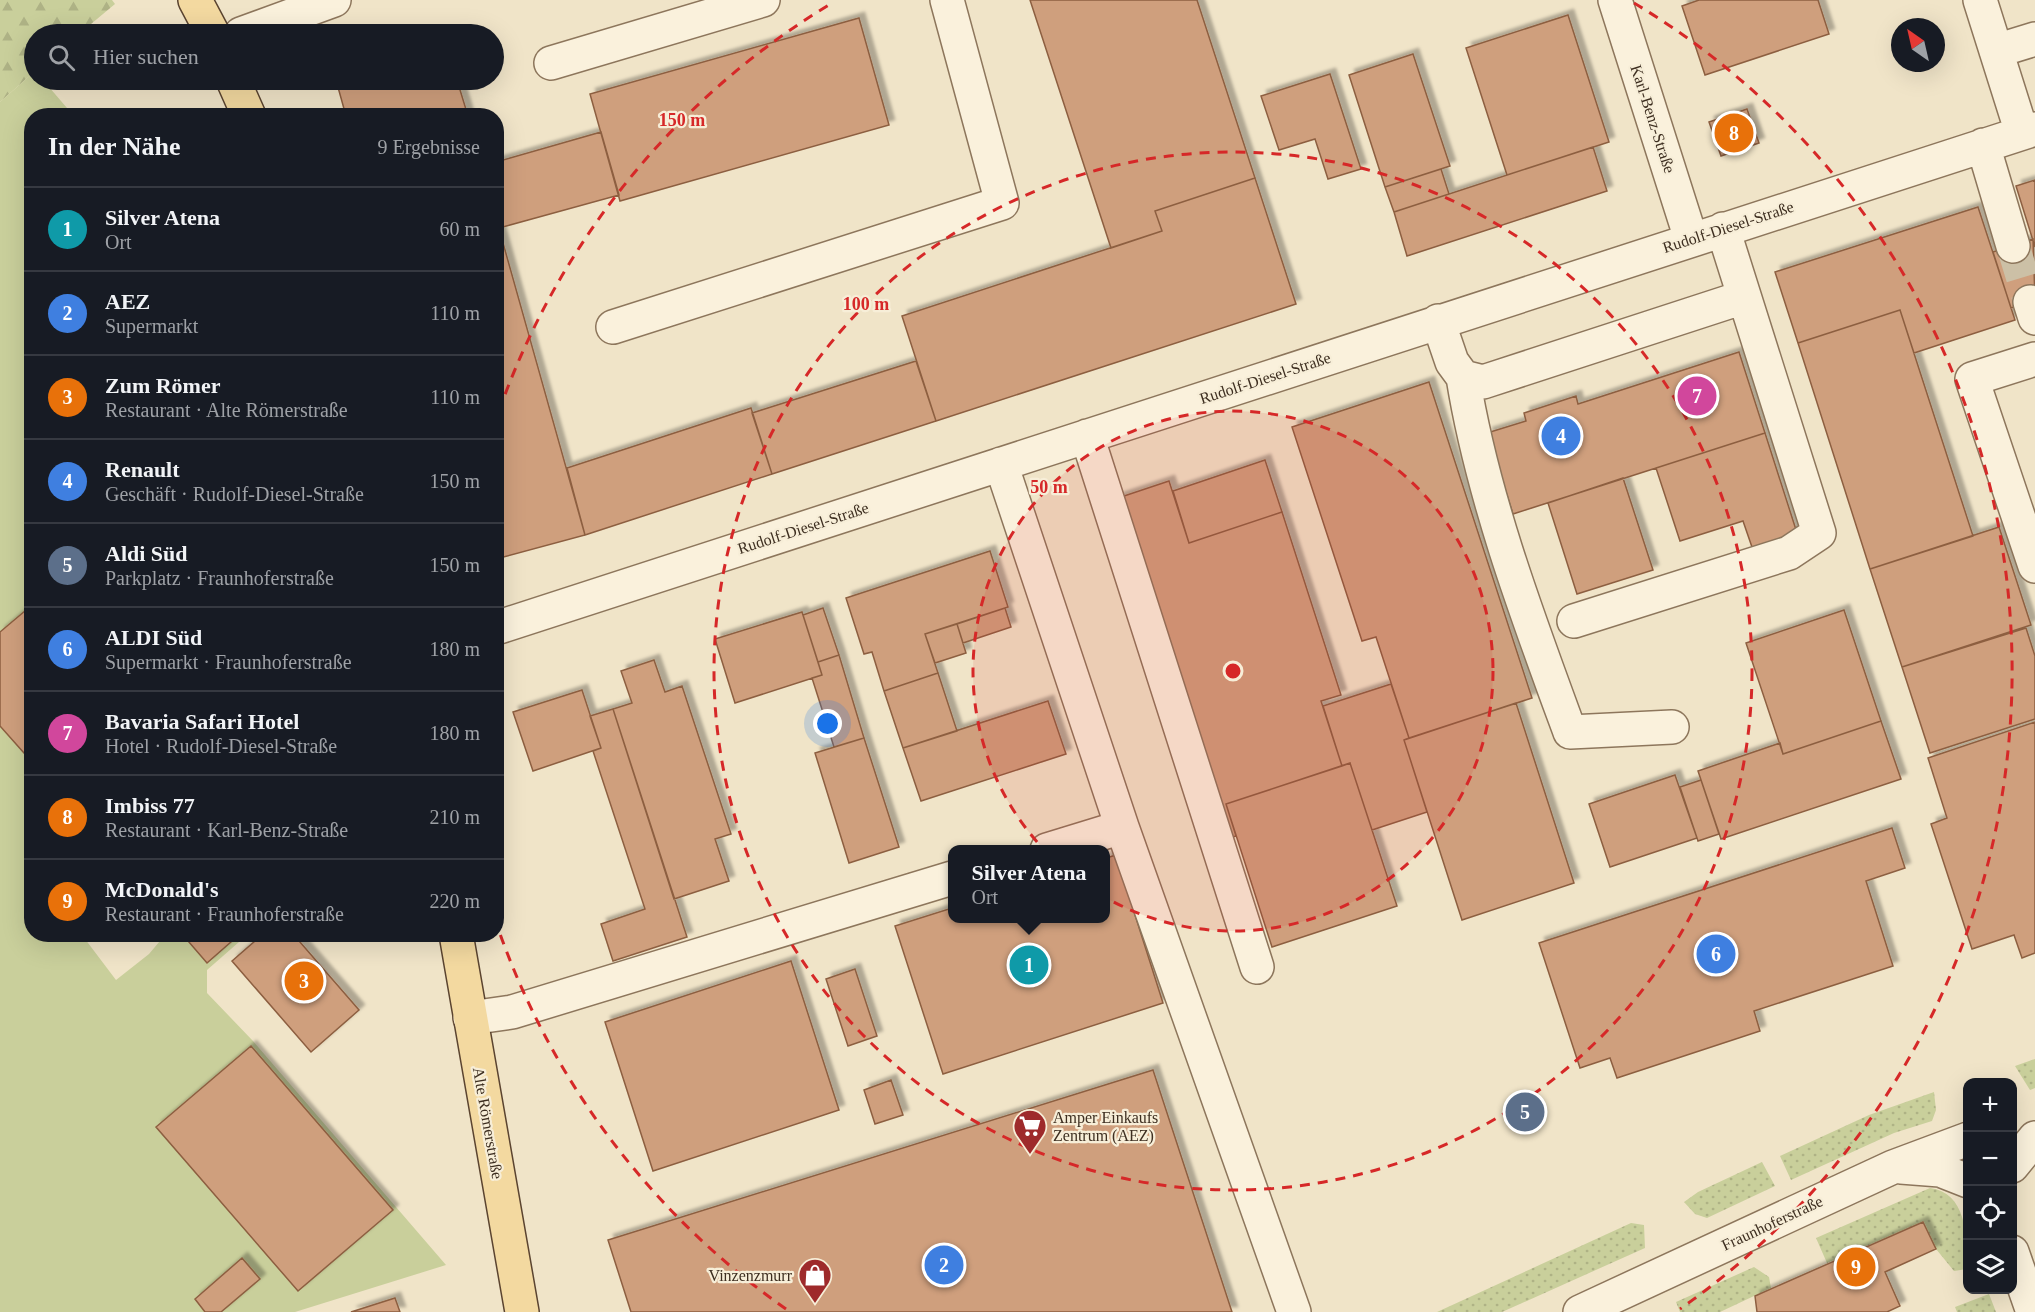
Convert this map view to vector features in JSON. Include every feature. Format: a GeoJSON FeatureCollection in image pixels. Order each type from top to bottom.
{"type":"FeatureCollection","features":[{"type":"Feature","properties":{"kind":"main road"},"geometry":{"type":"LineString","coordinates":[[195,0],[208,24]]}},
{"type":"Feature","properties":{"kind":"main road"},"geometry":{"type":"LineString","coordinates":[[237,90],[245,108]]}},
{"type":"Feature","properties":{"kind":"main road","name":"Alte Römerstraße"},"geometry":{"type":"LineString","coordinates":[[457,942],[522,1312]]}},
{"type":"Feature","properties":{"kind":"street"},"geometry":{"type":"LineString","coordinates":[[268,24],[334,0]]}},
{"type":"Feature","properties":{"kind":"street"},"geometry":{"type":"LineString","coordinates":[[551,63],[763,0]]}},
{"type":"Feature","properties":{"kind":"street"},"geometry":{"type":"LineString","coordinates":[[613,327],[1002,203],[947,0]]}},
{"type":"Feature","properties":{"kind":"street","name":"Karl-Benz-Straße"},"geometry":{"type":"LineString","coordinates":[[1615,0],[1691,239]]}},
{"type":"Feature","properties":{"kind":"street"},"geometry":{"type":"LineString","coordinates":[[1980,0],[1996,51],[2028,131]]}},
{"type":"Feature","properties":{"kind":"street"},"geometry":{"type":"LineString","coordinates":[[1996,51],[2035,39]]}},
{"type":"Feature","properties":{"kind":"street","name":"Rudolf-Diesel-Straße"},"geometry":{"type":"LineString","coordinates":[[504,625],[2028,131]]}},
{"type":"Feature","properties":{"kind":"street"},"geometry":{"type":"LineString","coordinates":[[1983,145],[2013,246]]}},
{"type":"Feature","properties":{"kind":"street"},"geometry":{"type":"LineString","coordinates":[[1574,621],[1789,553],[1819,533],[1723,229]]}},
{"type":"Feature","properties":{"kind":"street"},"geometry":{"type":"LineString","coordinates":[[1463,377],[1483,382],[1744,297]]}},
{"type":"Feature","properties":{"kind":"street"},"geometry":{"type":"LineString","coordinates":[[1438,321],[1452,362],[1463,377],[1471,426],[1522,598],[1570,732],[1672,727]]}},
{"type":"Feature","properties":{"kind":"street"},"geometry":{"type":"LineString","coordinates":[[2035,359],[1972,380],[2035,566]]}},
{"type":"Feature","properties":{"kind":"street"},"geometry":{"type":"LineString","coordinates":[[1087,436],[1257,967]]}},
{"type":"Feature","properties":{"kind":"street"},"geometry":{"type":"LineString","coordinates":[[1001,464],[1122,827],[1294,1312]]}},
{"type":"Feature","properties":{"kind":"street"},"geometry":{"type":"LineString","coordinates":[[1061,845],[1122,827]]}},
{"type":"Feature","properties":{"kind":"street"},"geometry":{"type":"LineString","coordinates":[[470,1018],[512,1012],[948,879]]}},
{"type":"Feature","properties":{"kind":"street"},"geometry":{"type":"LineString","coordinates":[[2017,1124],[2035,1119]]}},
{"type":"Feature","properties":{"kind":"street"},"geometry":{"type":"LineString","coordinates":[[2017,1161],[2035,1138]]}},
{"type":"Feature","properties":{"kind":"street","name":"Fraunhoferstraße"},"geometry":{"type":"LineString","coordinates":[[1580,1312],[1893,1167],[1963,1141]]}},
{"type":"Feature","properties":{"kind":"street"},"geometry":{"type":"LineString","coordinates":[[1893,1167],[1941,1170],[1963,1179]]}},
{"type":"Feature","properties":{"kind":"street"},"geometry":{"type":"LineString","coordinates":[[2017,1264],[2033,1312]]}},
{"type":"Feature","properties":{"kind":"green space"},"geometry":{"type":"Polygon","coordinates":[[[0,0],[112,0],[115,4],[91,24],[24,24],[24,81],[0,102],[0,0]]]}},
{"type":"Feature","properties":{"kind":"green space"},"geometry":{"type":"Polygon","coordinates":[[[24,81],[24,90],[52,90],[67,108],[24,108],[24,942],[87,942],[116,980],[149,954],[159,942],[239,942],[207,970],[207,993],[253,1041],[446,1265],[295,1312],[0,1312],[0,102],[24,81]]]}},
{"type":"Feature","properties":{"kind":"green space"},"geometry":{"type":"Polygon","coordinates":[[[2035,1059],[2035,1088],[2030,1090],[2015,1066],[2035,1059]]]}},
{"type":"Feature","properties":{"kind":"green space"},"geometry":{"type":"Polygon","coordinates":[[[1934,1092],[1936,1110],[1932,1121],[1894,1133],[1791,1180],[1780,1156],[1869,1115],[1934,1092]]]}},
{"type":"Feature","properties":{"kind":"green space"},"geometry":{"type":"Polygon","coordinates":[[[1762,1162],[1775,1186],[1707,1218],[1695,1214],[1684,1202],[1698,1192],[1762,1162]]]}},
{"type":"Feature","properties":{"kind":"green space"},"geometry":{"type":"Polygon","coordinates":[[[1930,1188],[1943,1192],[1952,1199],[1963,1219],[1963,1270],[1954,1271],[1936,1249],[1923,1222],[1827,1263],[1816,1238],[1930,1188]]]}},
{"type":"Feature","properties":{"kind":"green space"},"geometry":{"type":"Polygon","coordinates":[[[1631,1223],[1644,1225],[1645,1248],[1502,1312],[1437,1312],[1631,1223]]]}},
{"type":"Feature","properties":{"kind":"green space"},"geometry":{"type":"Polygon","coordinates":[[[1754,1267],[1769,1277],[1771,1288],[1720,1312],[1680,1312],[1676,1302],[1754,1267]]]}},
{"type":"Feature","properties":{"kind":"green space"},"geometry":{"type":"Polygon","coordinates":[[[1989,1294],[1996,1312],[1957,1312],[1955,1307],[1989,1294]]]}},
{"type":"Feature","properties":{"kind":"building"},"geometry":{"type":"Polygon","coordinates":[[[1030,0],[1197,0],[1255,178],[1155,211],[1162,231],[1111,248],[1030,0]]]}},
{"type":"Feature","properties":{"kind":"building"},"geometry":{"type":"Polygon","coordinates":[[[1699,0],[1818,0],[1829,34],[1705,75],[1682,6],[1699,0]]]}},
{"type":"Feature","properties":{"kind":"building"},"geometry":{"type":"Polygon","coordinates":[[[1568,15],[1609,142],[1507,175],[1466,48],[1568,15]]]}},
{"type":"Feature","properties":{"kind":"building"},"geometry":{"type":"Polygon","coordinates":[[[859,18],[889,125],[620,201],[590,94],[859,18]]]}},
{"type":"Feature","properties":{"kind":"building"},"geometry":{"type":"Polygon","coordinates":[[[1413,54],[1450,166],[1385,187],[1349,75],[1413,54]]]}},
{"type":"Feature","properties":{"kind":"building"},"geometry":{"type":"Polygon","coordinates":[[[1330,74],[1361,169],[1328,179],[1315,139],[1279,150],[1261,96],[1330,74]]]}},
{"type":"Feature","properties":{"kind":"building"},"geometry":{"type":"Polygon","coordinates":[[[339,90],[460,90],[466,108],[344,108],[339,90]]]}},
{"type":"Feature","properties":{"kind":"building"},"geometry":{"type":"Polygon","coordinates":[[[1747,109],[1759,143],[1721,156],[1709,122],[1747,109]]]}},
{"type":"Feature","properties":{"kind":"building"},"geometry":{"type":"Polygon","coordinates":[[[601,132],[619,195],[504,227],[504,160],[601,132]]]}},
{"type":"Feature","properties":{"kind":"building"},"geometry":{"type":"Polygon","coordinates":[[[1593,147],[1607,191],[1407,256],[1394,212],[1593,147]]]}},
{"type":"Feature","properties":{"kind":"building"},"geometry":{"type":"Polygon","coordinates":[[[1441,169],[1449,194],[1394,212],[1385,187],[1441,169]]]}},
{"type":"Feature","properties":{"kind":"building"},"geometry":{"type":"Polygon","coordinates":[[[1255,178],[1296,304],[936,421],[902,316],[1162,231],[1155,211],[1255,178]]]}},
{"type":"Feature","properties":{"kind":"building"},"geometry":{"type":"Polygon","coordinates":[[[2035,180],[2035,247],[2016,186],[2035,180]]]}},
{"type":"Feature","properties":{"kind":"building"},"geometry":{"type":"Polygon","coordinates":[[[1978,207],[2015,320],[1914,353],[1900,310],[1798,343],[1775,272],[1978,207]]]}},
{"type":"Feature","properties":{"kind":"building"},"geometry":{"type":"Polygon","coordinates":[[[2033,239],[2035,300],[2011,308],[1993,252],[2033,239]]]}},
{"type":"Feature","properties":{"kind":"building"},"geometry":{"type":"Polygon","coordinates":[[[504,246],[585,535],[504,557],[504,246]]]}},
{"type":"Feature","properties":{"kind":"building"},"geometry":{"type":"Polygon","coordinates":[[[1900,310],[1973,536],[1870,569],[1798,343],[1900,310]]]}},
{"type":"Feature","properties":{"kind":"building"},"geometry":{"type":"Polygon","coordinates":[[[1739,352],[1765,433],[1513,514],[1487,433],[1526,421],[1524,413],[1576,396],[1578,404],[1739,352]]]}},
{"type":"Feature","properties":{"kind":"building"},"geometry":{"type":"Polygon","coordinates":[[[916,361],[936,421],[772,474],[752,413],[916,361]]]}},
{"type":"Feature","properties":{"kind":"building"},"geometry":{"type":"Polygon","coordinates":[[[1429,382],[1532,698],[1409,738],[1376,637],[1362,641],[1292,427],[1429,382]]]}},
{"type":"Feature","properties":{"kind":"building"},"geometry":{"type":"Polygon","coordinates":[[[751,408],[772,474],[585,535],[567,468],[751,408]]]}},
{"type":"Feature","properties":{"kind":"building"},"geometry":{"type":"Polygon","coordinates":[[[1765,433],[1798,536],[1753,550],[1743,521],[1680,541],[1656,468],[1765,433]]]}},
{"type":"Feature","properties":{"kind":"building"},"geometry":{"type":"Polygon","coordinates":[[[1265,460],[1282,512],[1189,543],[1173,491],[1265,460]]]}},
{"type":"Feature","properties":{"kind":"building"},"geometry":{"type":"Polygon","coordinates":[[[1623,478],[1653,570],[1577,594],[1548,503],[1623,478]]]}},
{"type":"Feature","properties":{"kind":"building"},"geometry":{"type":"Polygon","coordinates":[[[1169,481],[1189,543],[1282,512],[1341,695],[1321,701],[1342,766],[1226,804],[1236,836],[1229,838],[1118,498],[1169,481]]]}},
{"type":"Feature","properties":{"kind":"building"},"geometry":{"type":"Polygon","coordinates":[[[1999,527],[2031,625],[1902,667],[1870,569],[1999,527]]]}},
{"type":"Feature","properties":{"kind":"building"},"geometry":{"type":"Polygon","coordinates":[[[990,551],[1008,607],[925,634],[938,673],[884,691],[872,652],[864,654],[846,598],[990,551]]]}},
{"type":"Feature","properties":{"kind":"building"},"geometry":{"type":"Polygon","coordinates":[[[823,608],[839,655],[818,662],[803,615],[823,608]]]}},
{"type":"Feature","properties":{"kind":"building"},"geometry":{"type":"Polygon","coordinates":[[[1005,608],[1011,627],[963,643],[957,624],[1005,608]]]}},
{"type":"Feature","properties":{"kind":"building"},"geometry":{"type":"Polygon","coordinates":[[[1844,610],[1881,721],[1783,754],[1746,643],[1844,610]]]}},
{"type":"Feature","properties":{"kind":"building"},"geometry":{"type":"Polygon","coordinates":[[[24,612],[24,753],[0,726],[0,632],[24,612]]]}},
{"type":"Feature","properties":{"kind":"building"},"geometry":{"type":"Polygon","coordinates":[[[802,612],[822,675],[735,703],[715,639],[802,612]]]}},
{"type":"Feature","properties":{"kind":"building"},"geometry":{"type":"Polygon","coordinates":[[[957,624],[966,653],[935,663],[925,634],[957,624]]]}},
{"type":"Feature","properties":{"kind":"building"},"geometry":{"type":"Polygon","coordinates":[[[2026,628],[2035,656],[2035,719],[1930,753],[1902,667],[2026,628]]]}},
{"type":"Feature","properties":{"kind":"building"},"geometry":{"type":"Polygon","coordinates":[[[839,655],[864,738],[834,747],[812,678],[822,675],[818,662],[839,655]]]}},
{"type":"Feature","properties":{"kind":"building"},"geometry":{"type":"Polygon","coordinates":[[[654,660],[665,692],[682,686],[731,834],[715,839],[729,881],[674,899],[613,709],[632,703],[621,671],[654,660]]]}},
{"type":"Feature","properties":{"kind":"building"},"geometry":{"type":"Polygon","coordinates":[[[938,673],[957,731],[903,748],[884,691],[938,673]]]}},
{"type":"Feature","properties":{"kind":"building"},"geometry":{"type":"Polygon","coordinates":[[[1391,684],[1409,738],[1404,740],[1427,812],[1372,830],[1350,763],[1342,766],[1323,706],[1391,684]]]}},
{"type":"Feature","properties":{"kind":"building"},"geometry":{"type":"Polygon","coordinates":[[[582,690],[601,748],[533,771],[513,712],[582,690]]]}},
{"type":"Feature","properties":{"kind":"building"},"geometry":{"type":"Polygon","coordinates":[[[1048,701],[1066,754],[921,801],[903,748],[1048,701]]]}},
{"type":"Feature","properties":{"kind":"building"},"geometry":{"type":"Polygon","coordinates":[[[1516,703],[1574,883],[1462,920],[1404,740],[1516,703]]]}},
{"type":"Feature","properties":{"kind":"building"},"geometry":{"type":"Polygon","coordinates":[[[613,709],[687,937],[613,961],[601,924],[645,909],[593,751],[601,748],[590,716],[613,709]]]}},
{"type":"Feature","properties":{"kind":"building"},"geometry":{"type":"Polygon","coordinates":[[[1881,721],[1901,779],[1721,839],[1698,771],[1780,743],[1783,754],[1881,721]]]}},
{"type":"Feature","properties":{"kind":"building"},"geometry":{"type":"Polygon","coordinates":[[[2035,722],[2035,953],[2022,958],[2014,935],[1972,949],[1931,824],[1947,818],[1928,758],[2035,722]]]}},
{"type":"Feature","properties":{"kind":"building"},"geometry":{"type":"Polygon","coordinates":[[[864,738],[899,847],[849,863],[815,753],[864,738]]]}},
{"type":"Feature","properties":{"kind":"building"},"geometry":{"type":"Polygon","coordinates":[[[1350,763],[1397,906],[1272,947],[1226,804],[1350,763]]]}},
{"type":"Feature","properties":{"kind":"building"},"geometry":{"type":"Polygon","coordinates":[[[1675,775],[1697,838],[1610,867],[1589,804],[1675,775]]]}},
{"type":"Feature","properties":{"kind":"building"},"geometry":{"type":"Polygon","coordinates":[[[1701,780],[1719,834],[1698,841],[1680,787],[1701,780]]]}},
{"type":"Feature","properties":{"kind":"building"},"geometry":{"type":"Polygon","coordinates":[[[1892,828],[1905,868],[1866,881],[1893,966],[1754,1011],[1760,1031],[1617,1078],[1610,1058],[1580,1068],[1539,943],[1892,828]]]}},
{"type":"Feature","properties":{"kind":"building"},"geometry":{"type":"Polygon","coordinates":[[[1116,855],[1163,1003],[943,1074],[895,926],[948,909],[948,923],[1110,923],[1110,857],[1116,855]]]}},
{"type":"Feature","properties":{"kind":"building"},"geometry":{"type":"Polygon","coordinates":[[[189,942],[231,942],[207,963],[189,942]]]}},
{"type":"Feature","properties":{"kind":"building"},"geometry":{"type":"Polygon","coordinates":[[[254,942],[300,942],[359,1010],[311,1052],[232,961],[254,942]]]}},
{"type":"Feature","properties":{"kind":"building"},"geometry":{"type":"Polygon","coordinates":[[[791,961],[839,1110],[653,1171],[605,1022],[791,961]]]}},
{"type":"Feature","properties":{"kind":"building"},"geometry":{"type":"Polygon","coordinates":[[[855,969],[877,1036],[848,1046],[826,979],[855,969]]]}},
{"type":"Feature","properties":{"kind":"building"},"geometry":{"type":"Polygon","coordinates":[[[251,1046],[393,1210],[298,1291],[156,1127],[251,1046]]]}},
{"type":"Feature","properties":{"kind":"building","name":"Amper Einkaufs Zentrum (AEZ)"},"geometry":{"type":"Polygon","coordinates":[[[1153,1070],[1232,1312],[631,1312],[608,1240],[1153,1070]]]}},
{"type":"Feature","properties":{"kind":"building"},"geometry":{"type":"Polygon","coordinates":[[[891,1080],[903,1115],[875,1124],[864,1090],[891,1080]]]}},
{"type":"Feature","properties":{"kind":"building"},"geometry":{"type":"Polygon","coordinates":[[[1923,1222],[1936,1249],[1885,1272],[1900,1306],[1887,1312],[1757,1312],[1755,1296],[1923,1222]]]}},
{"type":"Feature","properties":{"kind":"building"},"geometry":{"type":"Polygon","coordinates":[[[242,1258],[260,1279],[221,1312],[205,1312],[195,1299],[242,1258]]]}},
{"type":"Feature","properties":{"kind":"building"},"geometry":{"type":"Polygon","coordinates":[[[395,1298],[400,1312],[351,1312],[395,1298]]]}},
{"type":"Feature","properties":{"kind":"tunnel"},"geometry":{"type":"LineString","coordinates":[[2013,246],[2030,302]]}},
{"type":"Feature","properties":{"kind":"place","name":"Imbiss 77"},"geometry":{"type":"Point","coordinates":[1734,133]}},
{"type":"Feature","properties":{"kind":"place","name":"Bavaria Safari Hotel"},"geometry":{"type":"Point","coordinates":[1697,396]}},
{"type":"Feature","properties":{"kind":"place","name":"Renault"},"geometry":{"type":"Point","coordinates":[1561,436]}},
{"type":"Feature","properties":{"kind":"place","name":"ALDI Süd"},"geometry":{"type":"Point","coordinates":[1716,954]}},
{"type":"Feature","properties":{"kind":"place","name":"Silver Atena"},"geometry":{"type":"Point","coordinates":[1029,965]}},
{"type":"Feature","properties":{"kind":"place","name":"Zum Römer"},"geometry":{"type":"Point","coordinates":[304,981]}},
{"type":"Feature","properties":{"kind":"place","name":"Aldi Süd"},"geometry":{"type":"Point","coordinates":[1525,1112]}},
{"type":"Feature","properties":{"kind":"place","name":"Amper Einkaufs Zentrum (AEZ)"},"geometry":{"type":"Point","coordinates":[1030,1155]}},
{"type":"Feature","properties":{"kind":"place","name":"AEZ"},"geometry":{"type":"Point","coordinates":[944,1265]}},
{"type":"Feature","properties":{"kind":"place","name":"McDonald's"},"geometry":{"type":"Point","coordinates":[1856,1267]}},
{"type":"Feature","properties":{"kind":"place","name":"Vinzenzmurr"},"geometry":{"type":"Point","coordinates":[815,1304]}}]}
